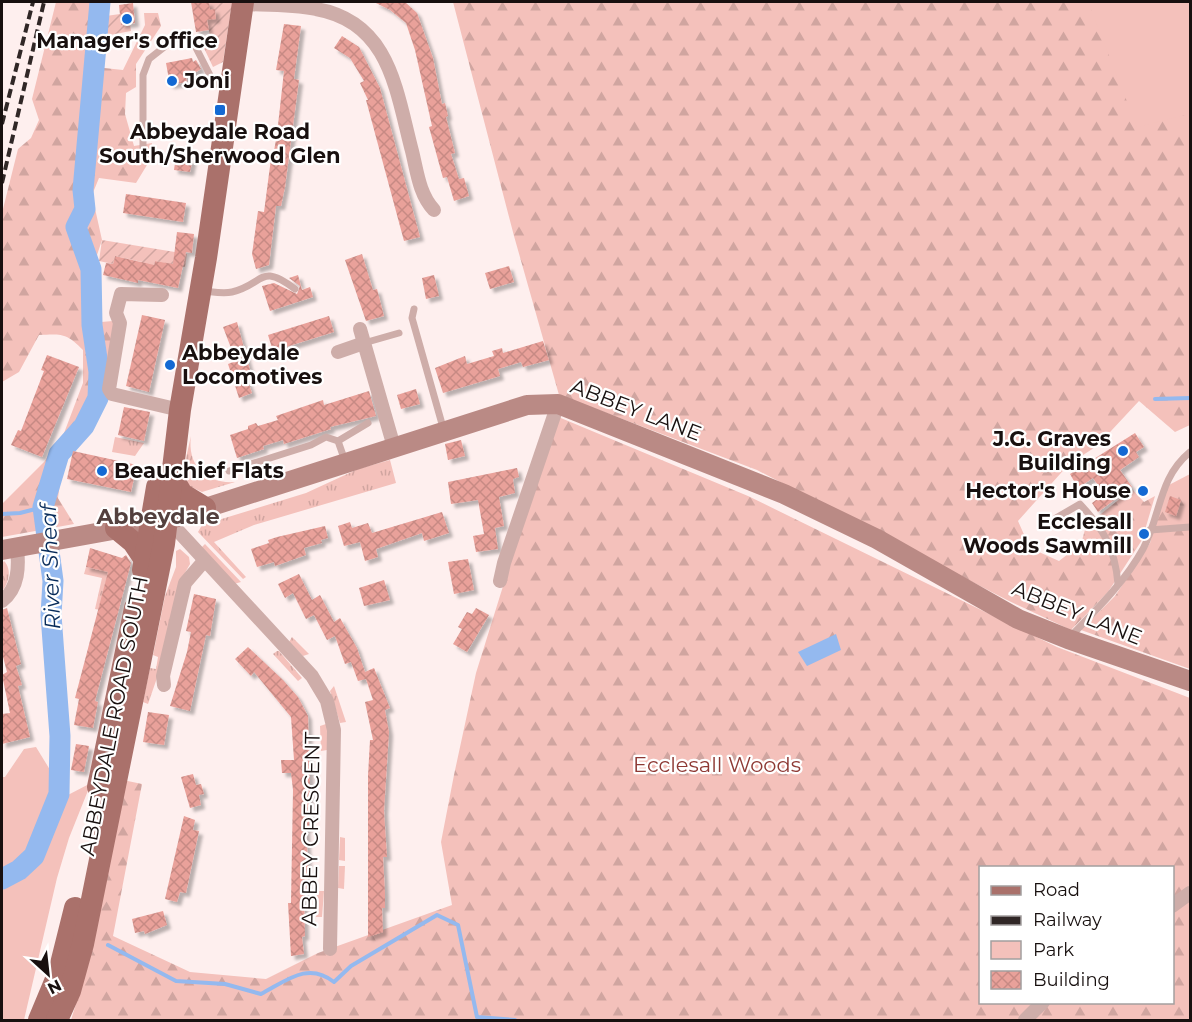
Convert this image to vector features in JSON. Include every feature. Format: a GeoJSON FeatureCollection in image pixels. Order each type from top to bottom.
{"type":"FeatureCollection","features":[{"type":"Feature","properties":{"kind":"main road","name":"ABBEYDALE ROAD SOUTH"},"geometry":{"type":"LineString","coordinates":[[57,1020],[75,976],[89,917],[159,521],[171,475],[201,291],[242,3]]}},
{"type":"Feature","properties":{"kind":"main road","name":"ABBEY LANE"},"geometry":{"type":"LineString","coordinates":[[16,547],[159,521],[527,405],[558,404],[784,494],[877,539],[1018,619],[1068,639],[1191,681]]}},
{"type":"Feature","properties":{"kind":"main road","name":"ABBEYDALE ROAD SOUTH"},"geometry":{"type":"LineString","coordinates":[[39,1020],[59,972],[71,927],[145,560],[159,521],[163,447],[180,410]]}},
{"type":"Feature","properties":{"kind":"main road"},"geometry":{"type":"LineString","coordinates":[[171,475],[183,495],[205,508]]}},
{"type":"Feature","properties":{"kind":"main road"},"geometry":{"type":"LineString","coordinates":[[116,528],[133,542],[145,560]]}},
{"type":"Feature","properties":{"kind":"street"},"geometry":{"type":"LineString","coordinates":[[242,3],[316,9],[352,21],[367,34],[379,48],[391,73],[422,193],[434,210]]}},
{"type":"Feature","properties":{"kind":"street"},"geometry":{"type":"LineString","coordinates":[[162,295],[121,294],[116,313],[120,323],[109,389],[112,393],[180,410]]}},
{"type":"Feature","properties":{"kind":"street"},"geometry":{"type":"LineString","coordinates":[[360,329],[394,447]]}},
{"type":"Feature","properties":{"kind":"street"},"geometry":{"type":"LineString","coordinates":[[338,352],[364,343]]}},
{"type":"Feature","properties":{"kind":"street"},"geometry":{"type":"LineString","coordinates":[[500,581],[498,563],[558,404]]}},
{"type":"Feature","properties":{"kind":"street","name":"ABBEY CRESCENT"},"geometry":{"type":"LineString","coordinates":[[159,521],[204,561],[312,676],[323,692],[334,730],[330,949]]}},
{"type":"Feature","properties":{"kind":"street"},"geometry":{"type":"LineString","coordinates":[[2,600],[12,591],[16,579],[16,547]]}},
{"type":"Feature","properties":{"kind":"street","name":"ABBEYDALE ROAD SOUTH"},"geometry":{"type":"LineString","coordinates":[[164,685],[163,676],[185,583],[204,561]]}},
{"type":"Feature","properties":{"kind":"street"},"geometry":{"type":"LineString","coordinates":[[1174,905],[1191,893]]}},
{"type":"Feature","properties":{"kind":"street"},"geometry":{"type":"LineString","coordinates":[[1025,1020],[1042,1004]]}},
{"type":"Feature","properties":{"kind":"lane"},"geometry":{"type":"LineString","coordinates":[[144,151],[143,75],[149,59],[177,37],[192,40],[214,83],[229,89]]}},
{"type":"Feature","properties":{"kind":"lane"},"geometry":{"type":"LineString","coordinates":[[201,291],[232,292],[267,275],[279,277],[295,289]]}},
{"type":"Feature","properties":{"kind":"lane"},"geometry":{"type":"LineString","coordinates":[[414,309],[412,318],[444,432]]}},
{"type":"Feature","properties":{"kind":"lane"},"geometry":{"type":"LineString","coordinates":[[364,343],[399,333]]}},
{"type":"Feature","properties":{"kind":"lane"},"geometry":{"type":"LineString","coordinates":[[338,441],[368,423]]}},
{"type":"Feature","properties":{"kind":"lane"},"geometry":{"type":"LineString","coordinates":[[229,471],[311,445],[322,438],[332,437],[338,441],[345,462]]}},
{"type":"Feature","properties":{"kind":"lane"},"geometry":{"type":"LineString","coordinates":[[1068,639],[1108,599],[1143,548],[1165,484],[1173,470],[1191,452]]}},
{"type":"Feature","properties":{"kind":"lane"},"geometry":{"type":"LineString","coordinates":[[1056,518],[1080,504],[1101,528],[1116,559],[1118,584]]}},
{"type":"Feature","properties":{"kind":"lane"},"geometry":{"type":"LineString","coordinates":[[1150,530],[1191,527]]}},
{"type":"Feature","properties":{"kind":"green space"},"geometry":{"type":"Polygon","coordinates":[[[56,2],[101,2],[97,14],[95,67],[123,70],[145,25],[144,13],[158,13],[161,26],[136,64],[136,87],[126,93],[125,114],[134,146],[152,143],[147,165],[136,183],[99,178],[92,195],[102,240],[97,255],[95,305],[101,322],[113,321],[113,332],[104,395],[99,411],[93,425],[72,445],[61,441],[83,383],[83,350],[77,344],[63,336],[39,335],[19,372],[2,382],[2,213],[18,149],[31,138],[39,120],[32,99],[56,2]]]}},
{"type":"Feature","properties":{"kind":"green space"},"geometry":{"type":"Polygon","coordinates":[[[209,2],[232,2],[223,62],[213,67],[202,44],[204,37],[210,36],[207,20],[216,18],[215,10],[206,11],[209,2]]]}},
{"type":"Feature","properties":{"kind":"green space"},"geometry":{"type":"Polygon","coordinates":[[[453,2],[1190,2],[1190,425],[1175,432],[1139,401],[1097,446],[1069,464],[1018,521],[1030,548],[1059,561],[1081,544],[1086,526],[1132,489],[1144,502],[1155,496],[1142,540],[1108,592],[1071,630],[1009,601],[757,470],[559,395],[514,236],[453,2]]]}},
{"type":"Feature","properties":{"kind":"green space"},"geometry":{"type":"Polygon","coordinates":[[[1088,2],[1190,2],[1190,114],[1137,127],[1088,2]]]}},
{"type":"Feature","properties":{"kind":"green space"},"geometry":{"type":"Polygon","coordinates":[[[120,14],[121,25],[130,24],[131,31],[99,37],[99,17],[120,14]]]}},
{"type":"Feature","properties":{"kind":"green space"},"geometry":{"type":"Polygon","coordinates":[[[102,240],[187,254],[185,267],[155,261],[153,270],[141,268],[142,262],[115,256],[113,264],[99,261],[102,240]]]}},
{"type":"Feature","properties":{"kind":"green space","name":"Ecclesall Woods"},"geometry":{"type":"Polygon","coordinates":[[[556,416],[748,496],[1057,647],[1190,698],[1190,1020],[71,1020],[88,965],[123,780],[142,784],[113,936],[190,972],[266,979],[318,953],[452,905],[441,842],[476,673],[556,416]]]}},
{"type":"Feature","properties":{"kind":"green space"},"geometry":{"type":"Polygon","coordinates":[[[191,436],[192,456],[201,471],[215,480],[235,482],[202,492],[189,486],[183,471],[191,436]]]}},
{"type":"Feature","properties":{"kind":"green space"},"geometry":{"type":"Polygon","coordinates":[[[115,437],[144,443],[135,456],[112,452],[115,437]]]}},
{"type":"Feature","properties":{"kind":"green space"},"geometry":{"type":"Polygon","coordinates":[[[51,451],[69,454],[62,469],[58,498],[74,524],[2,537],[2,504],[45,461],[51,451]]]}},
{"type":"Feature","properties":{"kind":"green space"},"geometry":{"type":"Polygon","coordinates":[[[390,460],[396,483],[254,525],[214,542],[246,577],[243,579],[198,532],[202,525],[306,493],[358,469],[390,460]]]}},
{"type":"Feature","properties":{"kind":"green space"},"geometry":{"type":"Polygon","coordinates":[[[1190,474],[1190,669],[1081,630],[1115,596],[1150,543],[1167,486],[1190,474]]]}},
{"type":"Feature","properties":{"kind":"green space"},"geometry":{"type":"Polygon","coordinates":[[[205,544],[241,582],[234,584],[200,549],[205,544]]]}},
{"type":"Feature","properties":{"kind":"green space"},"geometry":{"type":"Polygon","coordinates":[[[180,549],[189,557],[190,564],[181,580],[158,675],[148,704],[143,702],[150,668],[156,669],[158,657],[153,655],[165,596],[176,567],[176,551],[180,549]]]}},
{"type":"Feature","properties":{"kind":"green space"},"geometry":{"type":"Polygon","coordinates":[[[4,561],[9,576],[2,591],[2,564],[4,561]]]}},
{"type":"Feature","properties":{"kind":"green space"},"geometry":{"type":"Polygon","coordinates":[[[86,567],[108,572],[100,610],[95,609],[102,578],[84,574],[86,567]]]}},
{"type":"Feature","properties":{"kind":"green space"},"geometry":{"type":"Polygon","coordinates":[[[292,637],[309,654],[303,656],[289,642],[292,637]]]}},
{"type":"Feature","properties":{"kind":"green space"},"geometry":{"type":"Polygon","coordinates":[[[277,651],[302,678],[298,681],[273,654],[277,651]]]}},
{"type":"Feature","properties":{"kind":"green space"},"geometry":{"type":"Polygon","coordinates":[[[334,686],[346,722],[340,723],[330,691],[334,686]]]}},
{"type":"Feature","properties":{"kind":"green space"},"geometry":{"type":"Polygon","coordinates":[[[326,724],[327,750],[321,751],[320,726],[326,724]]]}},
{"type":"Feature","properties":{"kind":"green space"},"geometry":{"type":"Polygon","coordinates":[[[36,747],[66,796],[91,783],[69,838],[57,878],[24,1020],[2,1020],[2,777],[5,777],[24,749],[36,747]]]}},
{"type":"Feature","properties":{"kind":"green space"},"geometry":{"type":"Polygon","coordinates":[[[340,837],[345,838],[345,861],[339,860],[340,837]]]}},
{"type":"Feature","properties":{"kind":"green space"},"geometry":{"type":"Polygon","coordinates":[[[339,866],[345,866],[344,889],[338,888],[339,866]]]}},
{"type":"Feature","properties":{"kind":"green space"},"geometry":{"type":"Polygon","coordinates":[[[317,891],[324,891],[322,917],[316,917],[317,891]]]}},
{"type":"Feature","properties":{"kind":"water"},"geometry":{"type":"Polygon","coordinates":[[[836,634],[841,650],[807,666],[798,652],[836,634]]]}},
{"type":"Feature","properties":{"kind":"building"},"geometry":{"type":"Polygon","coordinates":[[[191,2],[209,2],[210,10],[215,9],[216,19],[207,20],[209,30],[196,32],[191,2]]]}},
{"type":"Feature","properties":{"kind":"building"},"geometry":{"type":"Polygon","coordinates":[[[374,2],[405,2],[417,13],[433,58],[442,104],[445,103],[455,153],[451,154],[459,179],[464,178],[469,196],[454,201],[447,177],[443,178],[429,127],[432,126],[415,50],[406,23],[390,10],[374,2]]]}},
{"type":"Feature","properties":{"kind":"building","name":"Manager's office"},"geometry":{"type":"Polygon","coordinates":[[[133,3],[135,23],[121,25],[119,5],[133,3]]]}},
{"type":"Feature","properties":{"kind":"building"},"geometry":{"type":"Polygon","coordinates":[[[284,24],[301,26],[294,79],[299,80],[285,187],[281,206],[276,206],[269,265],[256,269],[252,254],[258,211],[264,212],[272,151],[274,151],[277,134],[284,71],[276,70],[284,24]]]}},
{"type":"Feature","properties":{"kind":"building"},"geometry":{"type":"Polygon","coordinates":[[[342,36],[359,47],[380,88],[420,237],[404,241],[366,100],[368,100],[360,83],[364,81],[350,58],[334,48],[342,36]]]}},
{"type":"Feature","properties":{"kind":"building"},"geometry":{"type":"Polygon","coordinates":[[[192,58],[193,62],[196,60],[201,69],[186,78],[187,82],[170,85],[166,63],[192,58]]]}},
{"type":"Feature","properties":{"kind":"building"},"geometry":{"type":"Polygon","coordinates":[[[176,155],[193,158],[190,172],[174,170],[176,155]]]}},
{"type":"Feature","properties":{"kind":"building"},"geometry":{"type":"Polygon","coordinates":[[[126,194],[186,203],[183,222],[123,213],[126,194]]]}},
{"type":"Feature","properties":{"kind":"building"},"geometry":{"type":"Polygon","coordinates":[[[177,232],[194,234],[192,253],[186,252],[178,288],[138,280],[138,283],[103,275],[106,263],[113,264],[115,256],[154,265],[155,261],[173,264],[177,232]]]}},
{"type":"Feature","properties":{"kind":"building"},"geometry":{"type":"Polygon","coordinates":[[[362,254],[373,290],[377,289],[384,316],[366,321],[345,260],[362,254]]]}},
{"type":"Feature","properties":{"kind":"building"},"geometry":{"type":"Polygon","coordinates":[[[509,266],[514,282],[490,289],[485,273],[509,266]]]}},
{"type":"Feature","properties":{"kind":"building"},"geometry":{"type":"Polygon","coordinates":[[[298,275],[302,290],[310,287],[313,297],[270,311],[262,286],[274,283],[297,294],[300,286],[289,278],[298,275]]]}},
{"type":"Feature","properties":{"kind":"building"},"geometry":{"type":"Polygon","coordinates":[[[434,275],[439,296],[426,299],[422,278],[434,275]]]}},
{"type":"Feature","properties":{"kind":"building"},"geometry":{"type":"Polygon","coordinates":[[[142,315],[165,320],[149,392],[126,386],[142,315]]]}},
{"type":"Feature","properties":{"kind":"building"},"geometry":{"type":"Polygon","coordinates":[[[329,316],[334,332],[273,351],[268,335],[329,316]]]}},
{"type":"Feature","properties":{"kind":"building"},"geometry":{"type":"Polygon","coordinates":[[[237,322],[252,377],[247,379],[252,393],[239,398],[228,364],[236,361],[223,327],[237,322]]]}},
{"type":"Feature","properties":{"kind":"building"},"geometry":{"type":"Polygon","coordinates":[[[543,341],[549,360],[523,367],[521,362],[498,369],[500,376],[443,393],[435,368],[465,356],[467,364],[494,356],[492,351],[502,348],[503,353],[543,341]]]}},
{"type":"Feature","properties":{"kind":"building"},"geometry":{"type":"Polygon","coordinates":[[[47,355],[79,367],[42,457],[11,445],[18,430],[21,431],[44,371],[41,370],[47,355]]]}},
{"type":"Feature","properties":{"kind":"building"},"geometry":{"type":"Polygon","coordinates":[[[416,389],[420,404],[401,409],[397,395],[416,389]]]}},
{"type":"Feature","properties":{"kind":"building"},"geometry":{"type":"Polygon","coordinates":[[[369,391],[376,416],[330,427],[331,429],[284,444],[283,440],[263,446],[264,449],[237,458],[230,435],[248,429],[248,426],[256,423],[258,426],[278,420],[276,416],[323,400],[324,405],[369,391]]]}},
{"type":"Feature","properties":{"kind":"building"},"geometry":{"type":"Polygon","coordinates":[[[124,407],[150,412],[144,441],[118,435],[124,407]]]}},
{"type":"Feature","properties":{"kind":"building"},"geometry":{"type":"Polygon","coordinates":[[[1135,433],[1144,447],[1136,452],[1139,457],[1120,470],[1132,487],[1098,512],[1092,503],[1104,494],[1093,478],[1078,488],[1070,474],[1135,433]]]}},
{"type":"Feature","properties":{"kind":"building"},"geometry":{"type":"Polygon","coordinates":[[[461,440],[465,456],[448,460],[445,444],[461,440]]]}},
{"type":"Feature","properties":{"kind":"building","name":"Beauchief Flats"},"geometry":{"type":"Polygon","coordinates":[[[73,451],[137,465],[131,492],[67,479],[73,451]]]}},
{"type":"Feature","properties":{"kind":"building"},"geometry":{"type":"Polygon","coordinates":[[[517,468],[519,477],[513,479],[515,493],[499,497],[504,526],[495,528],[498,549],[476,552],[473,536],[484,534],[478,500],[451,504],[448,482],[517,468]]]}},
{"type":"Feature","properties":{"kind":"building"},"geometry":{"type":"Polygon","coordinates":[[[1170,496],[1181,500],[1176,516],[1165,512],[1170,496]]]}},
{"type":"Feature","properties":{"kind":"building"},"geometry":{"type":"Polygon","coordinates":[[[442,512],[449,533],[424,541],[422,533],[376,549],[378,557],[365,561],[360,542],[344,546],[338,526],[350,522],[352,528],[368,523],[372,533],[442,512]]]}},
{"type":"Feature","properties":{"kind":"building"},"geometry":{"type":"Polygon","coordinates":[[[325,526],[328,538],[321,540],[322,543],[304,548],[306,555],[275,566],[274,562],[257,567],[251,549],[269,543],[268,540],[277,537],[325,526]]]}},
{"type":"Feature","properties":{"kind":"building"},"geometry":{"type":"Polygon","coordinates":[[[90,548],[122,558],[126,555],[131,563],[95,701],[98,702],[93,728],[74,725],[79,699],[75,698],[108,572],[86,567],[90,548]]]}},
{"type":"Feature","properties":{"kind":"building"},"geometry":{"type":"Polygon","coordinates":[[[468,559],[474,590],[454,594],[448,562],[468,559]]]}},
{"type":"Feature","properties":{"kind":"building"},"geometry":{"type":"Polygon","coordinates":[[[299,574],[312,600],[320,595],[334,622],[340,618],[357,648],[365,672],[374,668],[390,708],[385,710],[389,732],[384,811],[387,857],[383,857],[385,908],[382,908],[383,932],[368,937],[368,776],[370,740],[373,740],[365,702],[373,700],[366,679],[358,681],[351,662],[345,664],[335,636],[327,640],[314,615],[306,619],[293,593],[285,598],[278,584],[299,574]]]}},
{"type":"Feature","properties":{"kind":"building"},"geometry":{"type":"Polygon","coordinates":[[[384,580],[390,600],[364,606],[359,588],[384,580]]]}},
{"type":"Feature","properties":{"kind":"building"},"geometry":{"type":"Polygon","coordinates":[[[194,594],[216,599],[210,636],[206,635],[190,711],[170,706],[187,652],[191,632],[186,631],[194,594]]]}},
{"type":"Feature","properties":{"kind":"building"},"geometry":{"type":"Polygon","coordinates":[[[7,608],[21,664],[16,666],[22,685],[18,686],[30,737],[2,744],[2,714],[10,713],[2,675],[7,672],[2,653],[2,610],[7,608]]]}},
{"type":"Feature","properties":{"kind":"building"},"geometry":{"type":"Polygon","coordinates":[[[476,608],[489,615],[467,652],[453,644],[462,629],[458,627],[467,612],[472,614],[476,608]]]}},
{"type":"Feature","properties":{"kind":"building"},"geometry":{"type":"Polygon","coordinates":[[[248,647],[298,697],[308,716],[310,789],[309,828],[306,828],[308,866],[306,899],[304,899],[305,936],[302,937],[304,954],[291,956],[288,903],[291,903],[293,790],[291,773],[282,773],[281,760],[294,760],[291,717],[254,672],[251,676],[235,659],[248,647]]]}},
{"type":"Feature","properties":{"kind":"building"},"geometry":{"type":"Polygon","coordinates":[[[148,712],[169,715],[164,745],[143,742],[148,712]]]}},
{"type":"Feature","properties":{"kind":"building"},"geometry":{"type":"Polygon","coordinates":[[[76,744],[89,746],[84,772],[71,770],[76,744]]]}},
{"type":"Feature","properties":{"kind":"building"},"geometry":{"type":"Polygon","coordinates":[[[193,774],[196,785],[201,784],[204,794],[199,795],[201,805],[190,808],[181,777],[193,774]]]}},
{"type":"Feature","properties":{"kind":"building"},"geometry":{"type":"Polygon","coordinates":[[[184,816],[195,820],[193,830],[199,831],[186,893],[180,892],[177,902],[165,899],[184,816]]]}},
{"type":"Feature","properties":{"kind":"building"},"geometry":{"type":"Polygon","coordinates":[[[163,911],[167,925],[145,934],[144,931],[135,933],[132,919],[163,911]]]}},
{"type":"Feature","properties":{"kind":"waterway","name":"River Sheaf"},"geometry":{"type":"LineString","coordinates":[[2,879],[19,870],[34,856],[59,794],[60,736],[51,615],[53,581],[43,507],[59,454],[84,426],[98,398],[99,372],[92,325],[91,269],[76,227],[85,209],[83,190],[100,2]]}},
{"type":"Feature","properties":{"kind":"waterway"},"geometry":{"type":"LineString","coordinates":[[1155,399],[1190,398]]}},
{"type":"Feature","properties":{"kind":"waterway"},"geometry":{"type":"LineString","coordinates":[[2,514],[20,513],[43,507]]}},
{"type":"Feature","properties":{"kind":"waterway"},"geometry":{"type":"LineString","coordinates":[[108,945],[176,981],[225,984],[261,994],[288,979],[306,973],[315,973],[334,982],[351,966],[437,915],[458,925],[477,1017],[515,1020]]}},
{"type":"Feature","properties":{"kind":"railway"},"geometry":{"type":"LineString","coordinates":[[2,124],[33,2]]}},
{"type":"Feature","properties":{"kind":"railway"},"geometry":{"type":"LineString","coordinates":[[2,183],[44,2]]}},
{"type":"Feature","properties":{"kind":"place","name":"Manager's office"},"geometry":{"type":"Point","coordinates":[127,19]}},
{"type":"Feature","properties":{"kind":"place","name":"Joni"},"geometry":{"type":"Point","coordinates":[172,81]}},
{"type":"Feature","properties":{"kind":"place","name":"Abbeydale Road South/Sherwood Glen"},"geometry":{"type":"Point","coordinates":[220,110]}},
{"type":"Feature","properties":{"kind":"place","name":"Abbeydale Locomotives"},"geometry":{"type":"Point","coordinates":[170,365]}},
{"type":"Feature","properties":{"kind":"place","name":"J.G. Graves Building"},"geometry":{"type":"Point","coordinates":[1123,451]}},
{"type":"Feature","properties":{"kind":"place","name":"Beauchief Flats"},"geometry":{"type":"Point","coordinates":[102,471]}},
{"type":"Feature","properties":{"kind":"place","name":"Hector's House"},"geometry":{"type":"Point","coordinates":[1143,491]}},
{"type":"Feature","properties":{"kind":"place","name":"Ecclesall Woods Sawmill"},"geometry":{"type":"Point","coordinates":[1144,534]}},
{"type":"Feature","properties":{"kind":"district","name":"Abbeydale"},"geometry":{"type":"Point","coordinates":[158,516]}}]}
